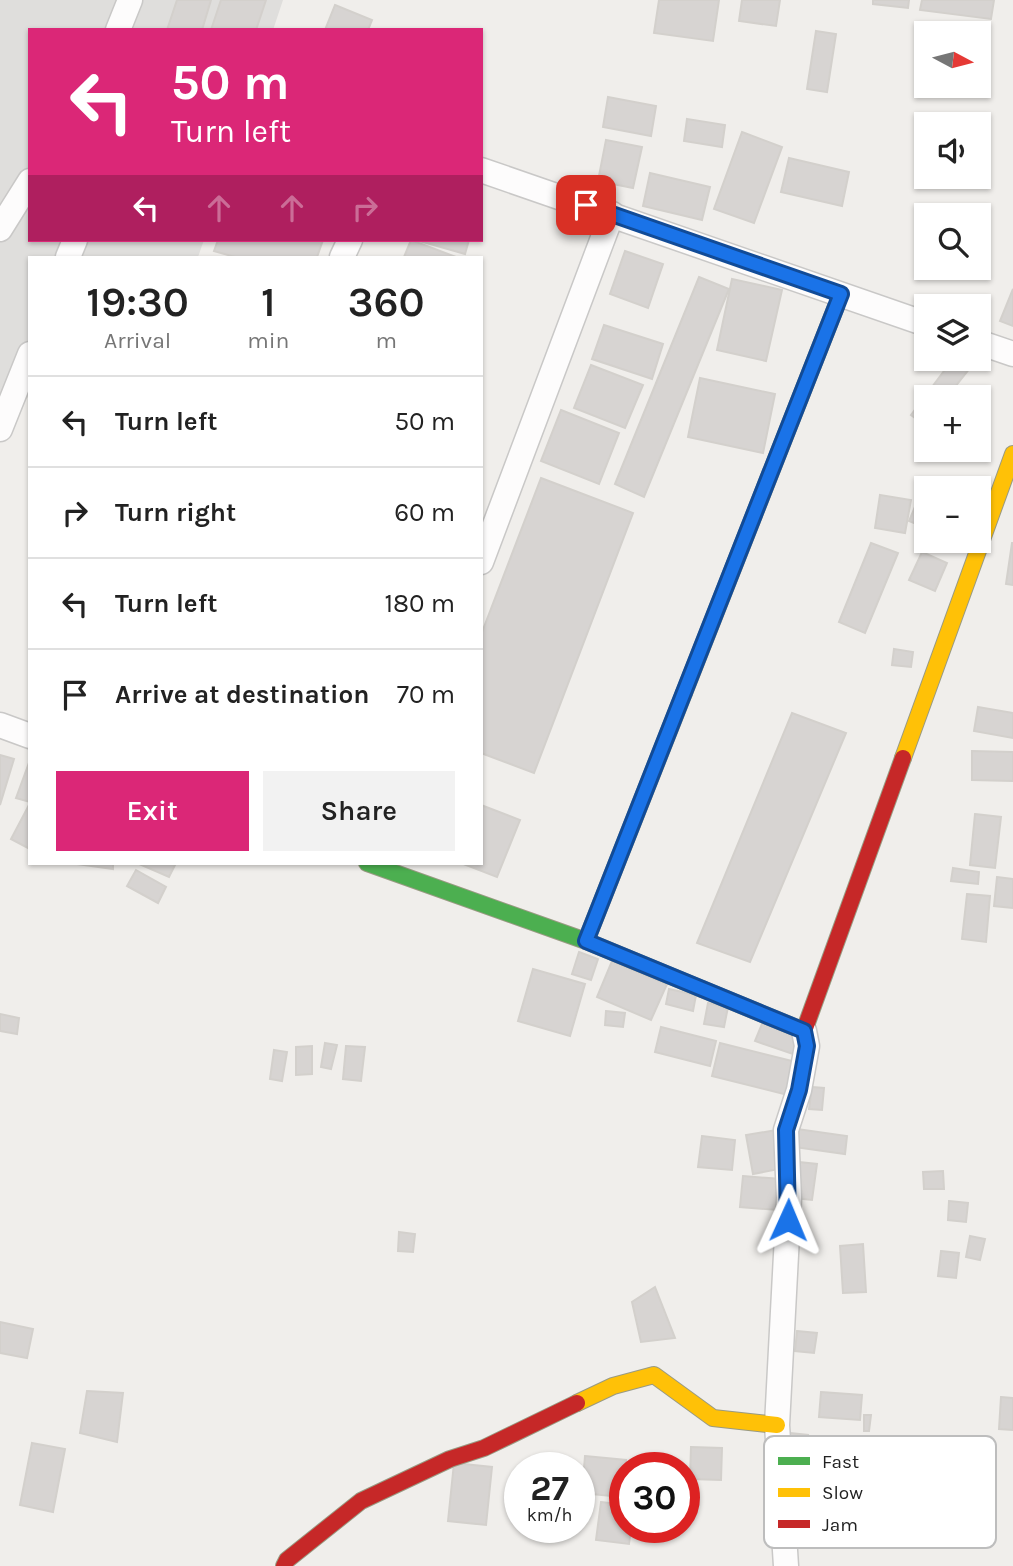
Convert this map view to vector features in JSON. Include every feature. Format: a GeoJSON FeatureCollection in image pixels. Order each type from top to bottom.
{"type":"FeatureCollection","features":[{"type":"Feature","properties":{"kind":"street"},"geometry":{"type":"LineString","coordinates":[[119,28],[131,0]]}},
{"type":"Feature","properties":{"kind":"street"},"geometry":{"type":"LineString","coordinates":[[483,171],[914,320]]}},
{"type":"Feature","properties":{"kind":"street"},"geometry":{"type":"LineString","coordinates":[[0,229],[28,184]]}},
{"type":"Feature","properties":{"kind":"street"},"geometry":{"type":"LineString","coordinates":[[483,557],[612,214]]}},
{"type":"Feature","properties":{"kind":"street"},"geometry":{"type":"LineString","coordinates":[[586,941],[841,294]]}},
{"type":"Feature","properties":{"kind":"street"},"geometry":{"type":"LineString","coordinates":[[991,346],[1013,354]]}},
{"type":"Feature","properties":{"kind":"street"},"geometry":{"type":"LineString","coordinates":[[0,429],[28,359]]}},
{"type":"Feature","properties":{"kind":"street"},"geometry":{"type":"LineString","coordinates":[[778,1436],[789,1198],[786,1130],[799,1090],[807,1046],[804,1031],[1013,454]]}},
{"type":"Feature","properties":{"kind":"street"},"geometry":{"type":"LineString","coordinates":[[0,725],[28,735]]}},
{"type":"Feature","properties":{"kind":"street"},"geometry":{"type":"LineString","coordinates":[[374,865],[586,941],[804,1031]]}},
{"type":"Feature","properties":{"kind":"street"},"geometry":{"type":"LineString","coordinates":[[284,1566],[287,1560],[361,1501],[450,1459],[484,1448],[612,1386],[654,1375],[713,1418],[777,1425]]}},
{"type":"Feature","properties":{"kind":"street"},"geometry":{"type":"LineString","coordinates":[[785,1548],[786,1566]]}},
{"type":"Feature","properties":{"kind":"shaded area"},"geometry":{"type":"Polygon","coordinates":[[[0,0],[283,0],[274,28],[28,28],[28,242],[203,242],[198,256],[28,256],[28,397],[0,416],[0,0]]]}},
{"type":"Feature","properties":{"kind":"building"},"geometry":{"type":"Polygon","coordinates":[[[177,0],[211,0],[203,28],[168,28],[177,0]]]}},
{"type":"Feature","properties":{"kind":"building"},"geometry":{"type":"Polygon","coordinates":[[[221,0],[266,0],[257,28],[212,28],[221,0]]]}},
{"type":"Feature","properties":{"kind":"building"},"geometry":{"type":"Polygon","coordinates":[[[659,0],[719,0],[713,41],[654,33],[659,0]]]}},
{"type":"Feature","properties":{"kind":"building"},"geometry":{"type":"Polygon","coordinates":[[[742,0],[780,0],[776,26],[739,21],[742,0]]]}},
{"type":"Feature","properties":{"kind":"building"},"geometry":{"type":"Polygon","coordinates":[[[873,0],[909,0],[908,8],[873,4],[873,0]]]}},
{"type":"Feature","properties":{"kind":"building"},"geometry":{"type":"Polygon","coordinates":[[[922,0],[994,0],[991,19],[920,10],[922,0]]]}},
{"type":"Feature","properties":{"kind":"building"},"geometry":{"type":"Polygon","coordinates":[[[335,5],[372,20],[369,28],[326,28],[335,5]]]}},
{"type":"Feature","properties":{"kind":"building"},"geometry":{"type":"Polygon","coordinates":[[[816,31],[836,34],[827,92],[807,89],[816,31]]]}},
{"type":"Feature","properties":{"kind":"building"},"geometry":{"type":"Polygon","coordinates":[[[608,97],[656,106],[651,136],[603,127],[608,97]]]}},
{"type":"Feature","properties":{"kind":"building"},"geometry":{"type":"Polygon","coordinates":[[[687,119],[725,125],[722,147],[684,141],[687,119]]]}},
{"type":"Feature","properties":{"kind":"building"},"geometry":{"type":"Polygon","coordinates":[[[742,132],[782,147],[754,223],[714,209],[742,132]]]}},
{"type":"Feature","properties":{"kind":"building"},"geometry":{"type":"Polygon","coordinates":[[[606,140],[642,147],[633,188],[598,181],[606,140]]]}},
{"type":"Feature","properties":{"kind":"building"},"geometry":{"type":"Polygon","coordinates":[[[789,158],[849,172],[842,206],[781,192],[789,158]]]}},
{"type":"Feature","properties":{"kind":"building"},"geometry":{"type":"Polygon","coordinates":[[[650,173],[710,187],[702,220],[643,206],[650,173]]]}},
{"type":"Feature","properties":{"kind":"building"},"geometry":{"type":"Polygon","coordinates":[[[217,242],[322,242],[317,256],[232,256],[214,251],[217,242]]]}},
{"type":"Feature","properties":{"kind":"building"},"geometry":{"type":"Polygon","coordinates":[[[410,242],[416,242],[453,256],[404,256],[410,242]]]}},
{"type":"Feature","properties":{"kind":"building"},"geometry":{"type":"Polygon","coordinates":[[[423,242],[468,242],[465,254],[423,242]]]}},
{"type":"Feature","properties":{"kind":"building"},"geometry":{"type":"Polygon","coordinates":[[[625,251],[663,264],[648,308],[610,294],[625,251]]]}},
{"type":"Feature","properties":{"kind":"building"},"geometry":{"type":"Polygon","coordinates":[[[699,277],[729,289],[644,497],[615,484],[699,277]]]}},
{"type":"Feature","properties":{"kind":"building"},"geometry":{"type":"Polygon","coordinates":[[[732,279],[782,290],[766,361],[717,350],[732,279]]]}},
{"type":"Feature","properties":{"kind":"building"},"geometry":{"type":"Polygon","coordinates":[[[1013,289],[1013,326],[1000,321],[1013,289]]]}},
{"type":"Feature","properties":{"kind":"building"},"geometry":{"type":"Polygon","coordinates":[[[604,325],[663,344],[652,379],[592,359],[604,325]]]}},
{"type":"Feature","properties":{"kind":"building"},"geometry":{"type":"Polygon","coordinates":[[[591,365],[643,385],[625,428],[574,408],[591,365]]]}},
{"type":"Feature","properties":{"kind":"building"},"geometry":{"type":"Polygon","coordinates":[[[944,371],[968,371],[957,385],[934,385],[944,371]]]}},
{"type":"Feature","properties":{"kind":"building"},"geometry":{"type":"Polygon","coordinates":[[[700,378],[775,394],[763,453],[688,437],[700,378]]]}},
{"type":"Feature","properties":{"kind":"building"},"geometry":{"type":"Polygon","coordinates":[[[561,410],[619,433],[599,484],[541,461],[561,410]]]}},
{"type":"Feature","properties":{"kind":"building"},"geometry":{"type":"Polygon","coordinates":[[[541,478],[633,513],[534,773],[483,754],[483,630],[541,478]]]}},
{"type":"Feature","properties":{"kind":"building"},"geometry":{"type":"Polygon","coordinates":[[[880,495],[911,500],[905,533],[875,528],[880,495]]]}},
{"type":"Feature","properties":{"kind":"building"},"geometry":{"type":"Polygon","coordinates":[[[914,509],[914,523],[909,521],[914,509]]]}},
{"type":"Feature","properties":{"kind":"building"},"geometry":{"type":"Polygon","coordinates":[[[871,543],[898,553],[865,633],[839,622],[871,543]]]}},
{"type":"Feature","properties":{"kind":"building"},"geometry":{"type":"Polygon","coordinates":[[[1013,543],[1013,585],[1006,584],[1013,543]]]}},
{"type":"Feature","properties":{"kind":"building"},"geometry":{"type":"Polygon","coordinates":[[[922,553],[947,563],[935,591],[909,580],[922,553]]]}},
{"type":"Feature","properties":{"kind":"building"},"geometry":{"type":"Polygon","coordinates":[[[894,649],[913,652],[911,667],[892,665],[894,649]]]}},
{"type":"Feature","properties":{"kind":"building"},"geometry":{"type":"Polygon","coordinates":[[[978,707],[1013,713],[1013,738],[974,731],[978,707]]]}},
{"type":"Feature","properties":{"kind":"building"},"geometry":{"type":"Polygon","coordinates":[[[792,713],[846,733],[750,962],[697,943],[792,713]]]}},
{"type":"Feature","properties":{"kind":"building"},"geometry":{"type":"Polygon","coordinates":[[[972,751],[1013,752],[1013,781],[972,780],[972,751]]]}},
{"type":"Feature","properties":{"kind":"building"},"geometry":{"type":"Polygon","coordinates":[[[0,755],[14,759],[0,805],[0,755]]]}},
{"type":"Feature","properties":{"kind":"building"},"geometry":{"type":"Polygon","coordinates":[[[28,765],[28,801],[16,798],[28,765]]]}},
{"type":"Feature","properties":{"kind":"building"},"geometry":{"type":"Polygon","coordinates":[[[483,806],[520,820],[497,877],[466,865],[483,865],[483,806]]]}},
{"type":"Feature","properties":{"kind":"building"},"geometry":{"type":"Polygon","coordinates":[[[28,807],[28,848],[11,839],[28,807]]]}},
{"type":"Feature","properties":{"kind":"building"},"geometry":{"type":"Polygon","coordinates":[[[975,814],[1001,817],[995,868],[970,865],[975,814]]]}},
{"type":"Feature","properties":{"kind":"building"},"geometry":{"type":"Polygon","coordinates":[[[84,865],[113,865],[113,869],[84,865]]]}},
{"type":"Feature","properties":{"kind":"building"},"geometry":{"type":"Polygon","coordinates":[[[142,865],[175,865],[169,877],[142,865]]]}},
{"type":"Feature","properties":{"kind":"building"},"geometry":{"type":"Polygon","coordinates":[[[953,868],[979,872],[978,884],[951,881],[953,868]]]}},
{"type":"Feature","properties":{"kind":"building"},"geometry":{"type":"Polygon","coordinates":[[[136,870],[166,887],[158,903],[127,886],[136,870]]]}},
{"type":"Feature","properties":{"kind":"building"},"geometry":{"type":"Polygon","coordinates":[[[997,877],[1013,879],[1013,908],[994,906],[997,877]]]}},
{"type":"Feature","properties":{"kind":"building"},"geometry":{"type":"Polygon","coordinates":[[[967,894],[990,896],[986,942],[962,939],[967,894]]]}},
{"type":"Feature","properties":{"kind":"building"},"geometry":{"type":"Polygon","coordinates":[[[579,952],[598,959],[591,980],[572,974],[579,952]]]}},
{"type":"Feature","properties":{"kind":"building"},"geometry":{"type":"Polygon","coordinates":[[[612,961],[667,984],[651,1020],[597,997],[612,961]]]}},
{"type":"Feature","properties":{"kind":"building"},"geometry":{"type":"Polygon","coordinates":[[[533,969],[585,984],[570,1036],[518,1021],[533,969]]]}},
{"type":"Feature","properties":{"kind":"building"},"geometry":{"type":"Polygon","coordinates":[[[669,989],[696,995],[693,1011],[666,1004],[669,989]]]}},
{"type":"Feature","properties":{"kind":"building"},"geometry":{"type":"Polygon","coordinates":[[[708,1003],[728,1007],[724,1027],[704,1024],[708,1003]]]}},
{"type":"Feature","properties":{"kind":"building"},"geometry":{"type":"Polygon","coordinates":[[[606,1011],[625,1013],[623,1027],[605,1025],[606,1011]]]}},
{"type":"Feature","properties":{"kind":"building"},"geometry":{"type":"Polygon","coordinates":[[[0,1014],[19,1018],[17,1034],[0,1031],[0,1014]]]}},
{"type":"Feature","properties":{"kind":"building"},"geometry":{"type":"Polygon","coordinates":[[[764,1019],[801,1032],[793,1054],[755,1041],[764,1019]]]}},
{"type":"Feature","properties":{"kind":"building"},"geometry":{"type":"Polygon","coordinates":[[[661,1027],[716,1041],[710,1066],[655,1052],[661,1027]]]}},
{"type":"Feature","properties":{"kind":"building"},"geometry":{"type":"Polygon","coordinates":[[[325,1043],[337,1045],[331,1069],[321,1067],[325,1043]]]}},
{"type":"Feature","properties":{"kind":"building"},"geometry":{"type":"Polygon","coordinates":[[[720,1043],[800,1063],[792,1096],[712,1076],[720,1043]]]}},
{"type":"Feature","properties":{"kind":"building"},"geometry":{"type":"Polygon","coordinates":[[[312,1046],[312,1074],[296,1075],[296,1047],[312,1046]]]}},
{"type":"Feature","properties":{"kind":"building"},"geometry":{"type":"Polygon","coordinates":[[[346,1046],[365,1047],[361,1081],[343,1079],[346,1046]]]}},
{"type":"Feature","properties":{"kind":"building"},"geometry":{"type":"Polygon","coordinates":[[[274,1050],[287,1052],[282,1081],[270,1079],[274,1050]]]}},
{"type":"Feature","properties":{"kind":"building"},"geometry":{"type":"Polygon","coordinates":[[[812,1087],[824,1088],[822,1110],[809,1109],[812,1087]]]}},
{"type":"Feature","properties":{"kind":"building"},"geometry":{"type":"Polygon","coordinates":[[[797,1129],[847,1136],[845,1154],[794,1147],[797,1129]]]}},
{"type":"Feature","properties":{"kind":"building"},"geometry":{"type":"Polygon","coordinates":[[[777,1130],[784,1168],[753,1174],[746,1135],[777,1130]]]}},
{"type":"Feature","properties":{"kind":"building"},"geometry":{"type":"Polygon","coordinates":[[[702,1136],[735,1140],[732,1170],[698,1167],[702,1136]]]}},
{"type":"Feature","properties":{"kind":"building"},"geometry":{"type":"Polygon","coordinates":[[[799,1162],[817,1164],[812,1200],[794,1198],[799,1162]]]}},
{"type":"Feature","properties":{"kind":"building"},"geometry":{"type":"Polygon","coordinates":[[[943,1171],[944,1189],[924,1189],[923,1172],[943,1171]]]}},
{"type":"Feature","properties":{"kind":"building"},"geometry":{"type":"Polygon","coordinates":[[[743,1176],[781,1179],[778,1210],[740,1207],[743,1176]]]}},
{"type":"Feature","properties":{"kind":"building"},"geometry":{"type":"Polygon","coordinates":[[[949,1201],[968,1203],[966,1222],[948,1220],[949,1201]]]}},
{"type":"Feature","properties":{"kind":"building"},"geometry":{"type":"Polygon","coordinates":[[[399,1232],[415,1234],[413,1252],[398,1251],[399,1232]]]}},
{"type":"Feature","properties":{"kind":"building"},"geometry":{"type":"Polygon","coordinates":[[[970,1236],[985,1239],[980,1260],[966,1257],[970,1236]]]}},
{"type":"Feature","properties":{"kind":"building"},"geometry":{"type":"Polygon","coordinates":[[[863,1244],[866,1292],[843,1293],[840,1246],[863,1244]]]}},
{"type":"Feature","properties":{"kind":"building"},"geometry":{"type":"Polygon","coordinates":[[[941,1251],[959,1253],[956,1278],[938,1276],[941,1251]]]}},
{"type":"Feature","properties":{"kind":"building"},"geometry":{"type":"Polygon","coordinates":[[[655,1287],[675,1338],[641,1342],[632,1302],[655,1287]]]}},
{"type":"Feature","properties":{"kind":"building"},"geometry":{"type":"Polygon","coordinates":[[[0,1322],[33,1329],[27,1358],[0,1353],[0,1322]]]}},
{"type":"Feature","properties":{"kind":"building"},"geometry":{"type":"Polygon","coordinates":[[[797,1331],[817,1333],[814,1353],[795,1351],[797,1331]]]}},
{"type":"Feature","properties":{"kind":"building"},"geometry":{"type":"Polygon","coordinates":[[[87,1391],[123,1393],[117,1442],[80,1433],[87,1391]]]}},
{"type":"Feature","properties":{"kind":"building"},"geometry":{"type":"Polygon","coordinates":[[[821,1392],[862,1395],[860,1420],[819,1417],[821,1392]]]}},
{"type":"Feature","properties":{"kind":"building"},"geometry":{"type":"Polygon","coordinates":[[[1001,1397],[1013,1398],[1013,1430],[999,1429],[1001,1397]]]}},
{"type":"Feature","properties":{"kind":"building"},"geometry":{"type":"Polygon","coordinates":[[[864,1415],[871,1415],[869,1431],[864,1431],[864,1415]]]}},
{"type":"Feature","properties":{"kind":"building"},"geometry":{"type":"Polygon","coordinates":[[[790,1433],[808,1435],[808,1436],[790,1436],[790,1433]]]}},
{"type":"Feature","properties":{"kind":"building"},"geometry":{"type":"Polygon","coordinates":[[[32,1443],[65,1449],[53,1512],[20,1505],[32,1443]]]}},
{"type":"Feature","properties":{"kind":"building"},"geometry":{"type":"Polygon","coordinates":[[[691,1447],[722,1448],[721,1480],[700,1479],[700,1452],[691,1452],[691,1447]]]}},
{"type":"Feature","properties":{"kind":"building"},"geometry":{"type":"Polygon","coordinates":[[[595,1457],[609,1458],[609,1496],[595,1494],[595,1457]]]}},
{"type":"Feature","properties":{"kind":"building"},"geometry":{"type":"Polygon","coordinates":[[[454,1463],[492,1467],[486,1525],[448,1521],[454,1463]]]}},
{"type":"Feature","properties":{"kind":"building"},"geometry":{"type":"Polygon","coordinates":[[[601,1502],[609,1503],[609,1542],[596,1540],[601,1502]]]}},
{"type":"Feature","properties":{"kind":"traffic: fast"},"geometry":{"type":"LineString","coordinates":[[586,941],[684,693]]}},
{"type":"Feature","properties":{"kind":"traffic: fast"},"geometry":{"type":"LineString","coordinates":[[373,865],[586,941],[702,989]]}},
{"type":"Feature","properties":{"kind":"traffic: slow"},"geometry":{"type":"LineString","coordinates":[[903,758],[1013,454]]}},
{"type":"Feature","properties":{"kind":"traffic: slow"},"geometry":{"type":"LineString","coordinates":[[577,1403],[613,1386],[654,1375],[713,1418],[777,1425]]}},
{"type":"Feature","properties":{"kind":"traffic: jam"},"geometry":{"type":"LineString","coordinates":[[684,693],[841,294]]}},
{"type":"Feature","properties":{"kind":"traffic: jam"},"geometry":{"type":"LineString","coordinates":[[702,989],[804,1031],[903,758]]}},
{"type":"Feature","properties":{"kind":"traffic: jam"},"geometry":{"type":"LineString","coordinates":[[284,1566],[287,1560],[361,1501],[450,1459],[484,1448],[577,1403]]}},
{"type":"Feature","properties":{"kind":"route"},"geometry":{"type":"LineString","coordinates":[[586,205],[841,294],[586,941],[804,1031],[807,1046],[799,1090],[786,1130],[788,1220]]}}]}
